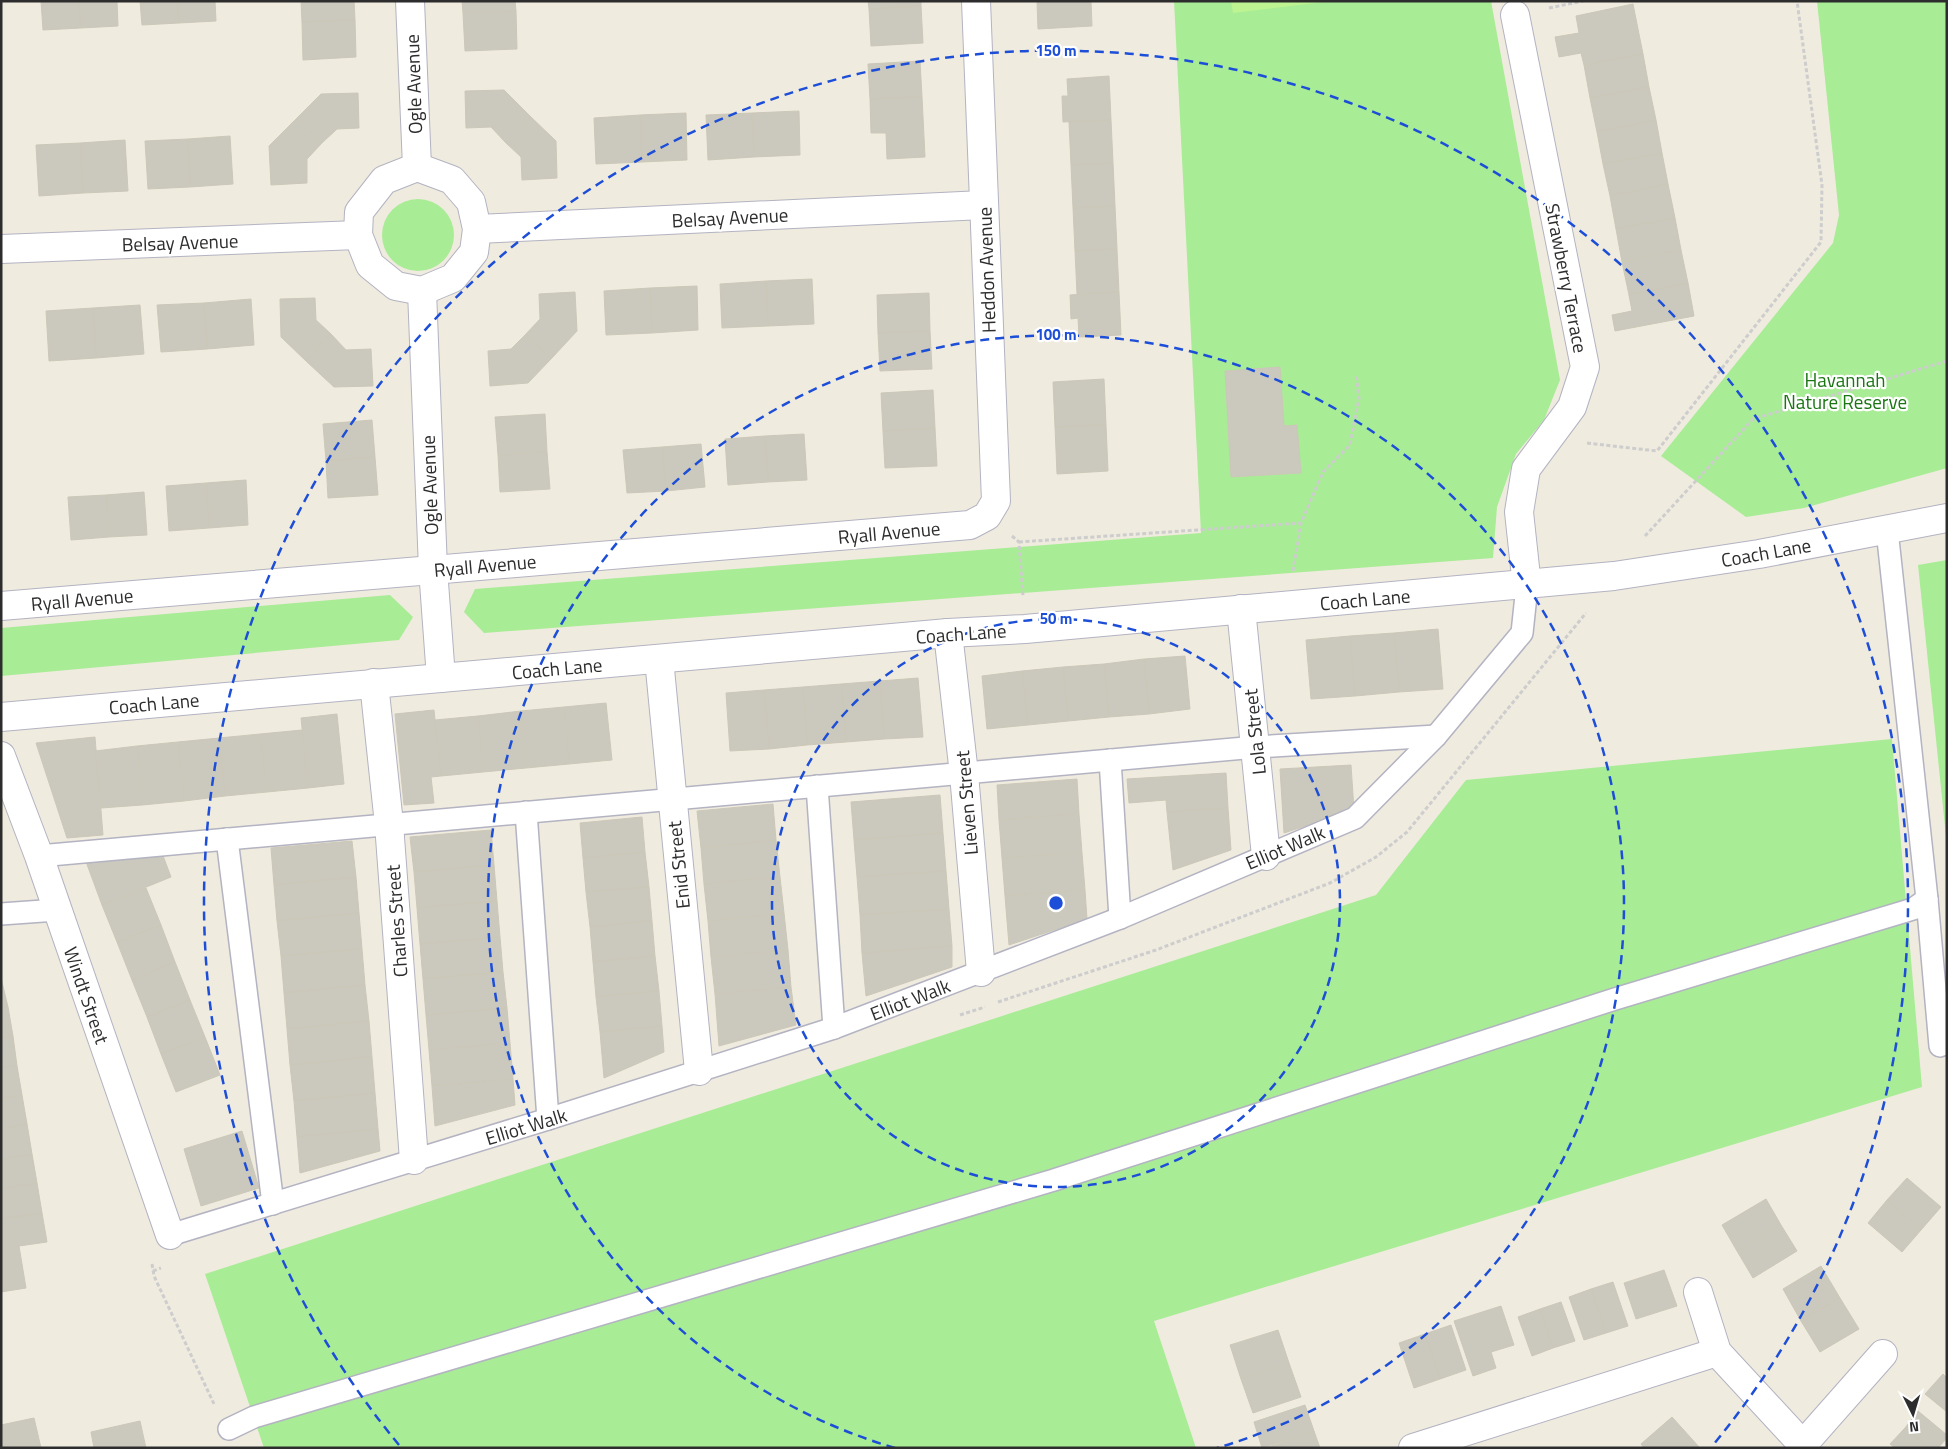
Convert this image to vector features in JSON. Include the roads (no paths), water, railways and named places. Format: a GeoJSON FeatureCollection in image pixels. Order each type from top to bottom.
{"type":"FeatureCollection","features":[{"type":"Feature","properties":{"kind":"street","name":"Ogle Avenue"},"geometry":{"type":"LineString","coordinates":[[410,1],[417,167]]}},
{"type":"Feature","properties":{"kind":"street","name":"Heddon Avenue"},"geometry":{"type":"LineString","coordinates":[[976,1],[996,501],[978,521]]}},
{"type":"Feature","properties":{"kind":"street","name":"Strawberry Terrace"},"geometry":{"type":"LineString","coordinates":[[1515,15],[1585,367],[1572,407],[1546,439],[1526,469],[1519,512],[1527,586]]}},
{"type":"Feature","properties":{"kind":"street"},"geometry":{"type":"LineString","coordinates":[[417,167],[452,180],[471,202],[477,229],[474,252],[453,278],[422,291],[396,286],[370,265],[358,235],[359,212],[384,180],[417,167]]}},
{"type":"Feature","properties":{"kind":"street","name":"Belsay Avenue"},"geometry":{"type":"LineString","coordinates":[[477,229],[984,205]]}},
{"type":"Feature","properties":{"kind":"street","name":"Belsay Avenue"},"geometry":{"type":"LineString","coordinates":[[1,249],[358,235]]}},
{"type":"Feature","properties":{"kind":"street","name":"Ogle Avenue"},"geometry":{"type":"LineString","coordinates":[[422,291],[432,569],[441,678]]}},
{"type":"Feature","properties":{"kind":"street","name":"Coach Lane"},"geometry":{"type":"LineString","coordinates":[[1,717],[374,683],[1527,586],[1614,576],[1759,554],[1947,518]]}},
{"type":"Feature","properties":{"kind":"street","name":"Ryall Avenue"},"geometry":{"type":"LineString","coordinates":[[1,606],[978,521]]}},
{"type":"Feature","properties":{"kind":"street","name":"Lola Street"},"geometry":{"type":"LineString","coordinates":[[1241,609],[1266,856]]}},
{"type":"Feature","properties":{"kind":"street","name":"Lieven Street"},"geometry":{"type":"LineString","coordinates":[[948,634],[964,774],[981,972]]}},
{"type":"Feature","properties":{"kind":"street","name":"Enid Street"},"geometry":{"type":"LineString","coordinates":[[659,659],[699,1071]]}},
{"type":"Feature","properties":{"kind":"street","name":"Charles Street"},"geometry":{"type":"LineString","coordinates":[[374,683],[389,824],[414,1160]]}},
{"type":"Feature","properties":{"kind":"street","name":"Windt Street"},"geometry":{"type":"LineString","coordinates":[[1,756],[39,856],[170,1235]]}},
{"type":"Feature","properties":{"kind":"street"},"geometry":{"type":"LineString","coordinates":[[1698,1292],[1717,1352],[1801,1446],[1883,1354]]}},
{"type":"Feature","properties":{"kind":"street"},"geometry":{"type":"LineString","coordinates":[[1413,1448],[1717,1352]]}},
{"type":"Feature","properties":{"kind":"lane"},"geometry":{"type":"LineString","coordinates":[[1887,530],[1927,899],[1940,1046]]}},
{"type":"Feature","properties":{"kind":"lane","name":"Elliot Walk"},"geometry":{"type":"LineString","coordinates":[[170,1235],[548,1119],[834,1028],[1120,918],[1355,818],[1436,736],[1522,633],[1527,586]]}},
{"type":"Feature","properties":{"kind":"lane"},"geometry":{"type":"LineString","coordinates":[[39,856],[1256,747],[1436,736]]}},
{"type":"Feature","properties":{"kind":"lane"},"geometry":{"type":"LineString","coordinates":[[1110,760],[1120,918]]}},
{"type":"Feature","properties":{"kind":"lane"},"geometry":{"type":"LineString","coordinates":[[817,786],[834,1028]]}},
{"type":"Feature","properties":{"kind":"lane"},"geometry":{"type":"LineString","coordinates":[[526,812],[548,1119]]}},
{"type":"Feature","properties":{"kind":"lane"},"geometry":{"type":"LineString","coordinates":[[227,839],[273,1204]]}},
{"type":"Feature","properties":{"kind":"lane"},"geometry":{"type":"LineString","coordinates":[[229,1429],[254,1417],[1073,1174],[1615,999],[1913,909],[1927,899]]}},
{"type":"Feature","properties":{"kind":"lane"},"geometry":{"type":"LineString","coordinates":[[1,914],[57,910]]}},
{"type":"Feature","properties":{"kind":"park label","name":"Havannah Nature Reserve"},"geometry":{"type":"Point","coordinates":[1845,390]}}]}
